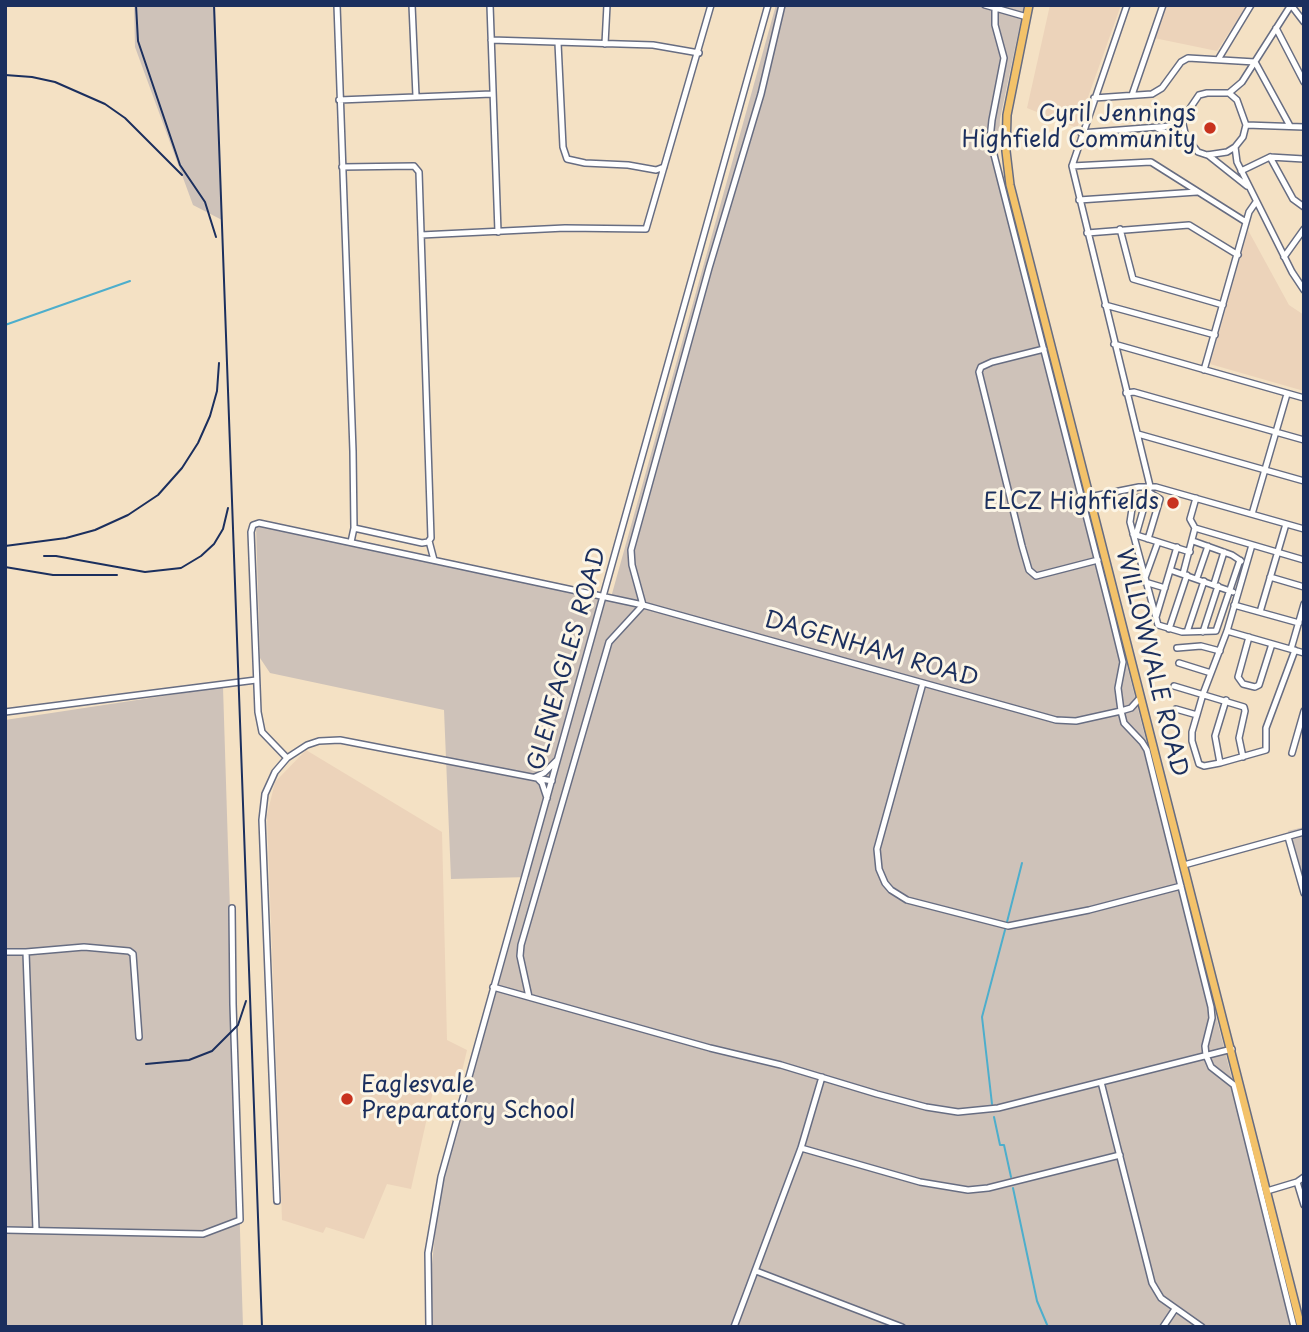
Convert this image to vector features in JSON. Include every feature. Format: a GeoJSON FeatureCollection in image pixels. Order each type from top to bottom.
{"type":"FeatureCollection","features":[{"type":"Feature","properties":{"kind":"main road","name":"WILLOWVALE ROAD"},"geometry":{"type":"LineString","coordinates":[[1029,5],[1009,95],[1006,151],[1010,185],[1047,348],[1089,497],[1301,1327]]}},
{"type":"Feature","properties":{"kind":"street"},"geometry":{"type":"LineString","coordinates":[[337,5],[354,528],[351,542]]}},
{"type":"Feature","properties":{"kind":"street"},"geometry":{"type":"LineString","coordinates":[[412,5],[416,96]]}},
{"type":"Feature","properties":{"kind":"street"},"geometry":{"type":"LineString","coordinates":[[490,5],[498,232]]}},
{"type":"Feature","properties":{"kind":"street"},"geometry":{"type":"LineString","coordinates":[[605,44],[607,5]]}},
{"type":"Feature","properties":{"kind":"street"},"geometry":{"type":"LineString","coordinates":[[421,235],[565,228],[646,229],[711,5]]}},
{"type":"Feature","properties":{"kind":"street","name":"GLENEAGLES ROAD"},"geometry":{"type":"LineString","coordinates":[[429,1327],[428,1253],[436,1197],[768,5]]}},
{"type":"Feature","properties":{"kind":"street"},"geometry":{"type":"LineString","coordinates":[[529,997],[520,945],[609,642],[643,605],[631,561],[631,550],[757,106],[782,5]]}},
{"type":"Feature","properties":{"kind":"street"},"geometry":{"type":"LineString","coordinates":[[985,5],[1027,18]]}},
{"type":"Feature","properties":{"kind":"street"},"geometry":{"type":"LineString","coordinates":[[1127,5],[1072,166],[1104,305],[1138,434],[1149,492],[1135,535]]}},
{"type":"Feature","properties":{"kind":"street"},"geometry":{"type":"LineString","coordinates":[[1132,95],[1163,5]]}},
{"type":"Feature","properties":{"kind":"street"},"geometry":{"type":"LineString","coordinates":[[1219,58],[1251,5]]}},
{"type":"Feature","properties":{"kind":"street"},"geometry":{"type":"LineString","coordinates":[[1082,133],[1171,126],[1182,120],[1199,95],[1229,93],[1242,82],[1291,5],[1304,22]]}},
{"type":"Feature","properties":{"kind":"street"},"geometry":{"type":"LineString","coordinates":[[995,7],[995,25],[1004,58],[990,139],[1047,348],[1123,662],[1118,688],[1124,723],[1147,750],[1211,1006],[1212,1018],[1205,1046],[1206,1055],[1211,1067],[1234,1085],[1294,1327]]}},
{"type":"Feature","properties":{"kind":"street"},"geometry":{"type":"LineString","coordinates":[[1276,29],[1304,82]]}},
{"type":"Feature","properties":{"kind":"street"},"geometry":{"type":"LineString","coordinates":[[491,40],[662,46],[699,53]]}},
{"type":"Feature","properties":{"kind":"street"},"geometry":{"type":"LineString","coordinates":[[558,43],[563,147],[567,159],[656,170],[664,167]]}},
{"type":"Feature","properties":{"kind":"street"},"geometry":{"type":"LineString","coordinates":[[1094,97],[1157,92],[1185,60],[1219,58],[1255,62]]}},
{"type":"Feature","properties":{"kind":"street"},"geometry":{"type":"LineString","coordinates":[[1255,62],[1290,126]]}},
{"type":"Feature","properties":{"kind":"street"},"geometry":{"type":"LineString","coordinates":[[1237,100],[1242,82]]}},
{"type":"Feature","properties":{"kind":"street"},"geometry":{"type":"LineString","coordinates":[[1208,155],[1227,152],[1243,137],[1246,125],[1237,100],[1229,93]]}},
{"type":"Feature","properties":{"kind":"street"},"geometry":{"type":"LineString","coordinates":[[339,100],[492,94]]}},
{"type":"Feature","properties":{"kind":"street"},"geometry":{"type":"LineString","coordinates":[[1182,120],[1183,130],[1192,146],[1198,152],[1208,155],[1249,188]]}},
{"type":"Feature","properties":{"kind":"street"},"geometry":{"type":"LineString","coordinates":[[1246,125],[1304,127]]}},
{"type":"Feature","properties":{"kind":"street"},"geometry":{"type":"LineString","coordinates":[[1156,128],[1192,146]]}},
{"type":"Feature","properties":{"kind":"street"},"geometry":{"type":"LineString","coordinates":[[1235,147],[1249,188],[1304,290]]}},
{"type":"Feature","properties":{"kind":"street"},"geometry":{"type":"LineString","coordinates":[[1241,171],[1270,157],[1304,159]]}},
{"type":"Feature","properties":{"kind":"street"},"geometry":{"type":"LineString","coordinates":[[1270,157],[1293,199],[1304,207]]}},
{"type":"Feature","properties":{"kind":"street"},"geometry":{"type":"LineString","coordinates":[[1072,166],[1147,161],[1246,222]]}},
{"type":"Feature","properties":{"kind":"street"},"geometry":{"type":"LineString","coordinates":[[342,167],[416,167],[419,172],[432,533],[429,541],[434,560]]}},
{"type":"Feature","properties":{"kind":"street"},"geometry":{"type":"LineString","coordinates":[[1079,201],[1197,192]]}},
{"type":"Feature","properties":{"kind":"street"},"geometry":{"type":"LineString","coordinates":[[1204,370],[1249,212],[1256,202]]}},
{"type":"Feature","properties":{"kind":"street"},"geometry":{"type":"LineString","coordinates":[[1087,233],[1189,225],[1238,256]]}},
{"type":"Feature","properties":{"kind":"street"},"geometry":{"type":"LineString","coordinates":[[1121,229],[1133,279],[1223,305]]}},
{"type":"Feature","properties":{"kind":"street"},"geometry":{"type":"LineString","coordinates":[[1284,257],[1304,229]]}},
{"type":"Feature","properties":{"kind":"street"},"geometry":{"type":"LineString","coordinates":[[1104,305],[1215,335]]}},
{"type":"Feature","properties":{"kind":"street"},"geometry":{"type":"LineString","coordinates":[[1114,344],[1304,398]]}},
{"type":"Feature","properties":{"kind":"street"},"geometry":{"type":"LineString","coordinates":[[1047,348],[992,362],[981,367],[979,372],[1029,570],[1039,576],[1098,560]]}},
{"type":"Feature","properties":{"kind":"street"},"geometry":{"type":"LineString","coordinates":[[1126,393],[1134,392],[1304,440]]}},
{"type":"Feature","properties":{"kind":"street"},"geometry":{"type":"LineString","coordinates":[[1252,514],[1287,394]]}},
{"type":"Feature","properties":{"kind":"street"},"geometry":{"type":"LineString","coordinates":[[1138,434],[1304,481]]}},
{"type":"Feature","properties":{"kind":"street"},"geometry":{"type":"LineString","coordinates":[[1149,492],[1136,498],[1130,514],[1158,625],[1187,632],[1217,630],[1240,560]]}},
{"type":"Feature","properties":{"kind":"street"},"geometry":{"type":"LineString","coordinates":[[1148,539],[1160,499],[1149,492]]}},
{"type":"Feature","properties":{"kind":"street"},"geometry":{"type":"LineString","coordinates":[[1089,497],[1149,492],[1196,498],[1304,528]]}},
{"type":"Feature","properties":{"kind":"street"},"geometry":{"type":"LineString","coordinates":[[1169,629],[1193,541],[1195,527],[1190,519],[1196,498]]}},
{"type":"Feature","properties":{"kind":"street","name":"DAGENHAM ROAD"},"geometry":{"type":"LineString","coordinates":[[256,680],[252,527],[261,523],[603,595],[1056,720],[1076,721],[1131,708]]}},
{"type":"Feature","properties":{"kind":"street"},"geometry":{"type":"LineString","coordinates":[[1260,612],[1286,524]]}},
{"type":"Feature","properties":{"kind":"street"},"geometry":{"type":"LineString","coordinates":[[1195,527],[1304,560]]}},
{"type":"Feature","properties":{"kind":"street"},"geometry":{"type":"LineString","coordinates":[[354,528],[422,543],[429,541]]}},
{"type":"Feature","properties":{"kind":"street"},"geometry":{"type":"LineString","coordinates":[[1135,535],[1190,552]]}},
{"type":"Feature","properties":{"kind":"street"},"geometry":{"type":"LineString","coordinates":[[1193,541],[1224,552],[1246,565]]}},
{"type":"Feature","properties":{"kind":"street"},"geometry":{"type":"LineString","coordinates":[[1145,581],[1158,542]]}},
{"type":"Feature","properties":{"kind":"street"},"geometry":{"type":"LineString","coordinates":[[1252,545],[1192,736],[1198,762],[1204,766],[1266,750],[1266,728],[1293,649],[1304,604]]}},
{"type":"Feature","properties":{"kind":"street"},"geometry":{"type":"LineString","coordinates":[[1187,632],[1208,546]]}},
{"type":"Feature","properties":{"kind":"street"},"geometry":{"type":"LineString","coordinates":[[1156,620],[1177,547]]}},
{"type":"Feature","properties":{"kind":"street"},"geometry":{"type":"LineString","coordinates":[[1203,632],[1224,552]]}},
{"type":"Feature","properties":{"kind":"street"},"geometry":{"type":"LineString","coordinates":[[1170,570],[1237,594]]}},
{"type":"Feature","properties":{"kind":"street"},"geometry":{"type":"LineString","coordinates":[[1270,578],[1304,587]]}},
{"type":"Feature","properties":{"kind":"street"},"geometry":{"type":"LineString","coordinates":[[1145,581],[1165,588]]}},
{"type":"Feature","properties":{"kind":"street"},"geometry":{"type":"LineString","coordinates":[[1234,605],[1299,623]]}},
{"type":"Feature","properties":{"kind":"street"},"geometry":{"type":"LineString","coordinates":[[1227,631],[1304,653]]}},
{"type":"Feature","properties":{"kind":"street"},"geometry":{"type":"LineString","coordinates":[[1249,637],[1238,677],[1243,684],[1255,687],[1259,685],[1272,643]]}},
{"type":"Feature","properties":{"kind":"street"},"geometry":{"type":"LineString","coordinates":[[1177,648],[1200,646],[1220,652]]}},
{"type":"Feature","properties":{"kind":"street"},"geometry":{"type":"LineString","coordinates":[[1179,663],[1211,673]]}},
{"type":"Feature","properties":{"kind":"street"},"geometry":{"type":"LineString","coordinates":[[5,712],[256,680],[261,727],[287,758]]}},
{"type":"Feature","properties":{"kind":"street"},"geometry":{"type":"LineString","coordinates":[[922,683],[877,849],[878,869],[891,890],[907,900],[1008,926],[1088,910],[1181,886]]}},
{"type":"Feature","properties":{"kind":"street"},"geometry":{"type":"LineString","coordinates":[[1174,687],[1242,705],[1245,709],[1239,738],[1243,757]]}},
{"type":"Feature","properties":{"kind":"street"},"geometry":{"type":"LineString","coordinates":[[1140,698],[1131,708],[1144,713]]}},
{"type":"Feature","properties":{"kind":"street"},"geometry":{"type":"LineString","coordinates":[[1220,763],[1215,736],[1226,700]]}},
{"type":"Feature","properties":{"kind":"street"},"geometry":{"type":"LineString","coordinates":[[1176,709],[1197,715]]}},
{"type":"Feature","properties":{"kind":"street"},"geometry":{"type":"LineString","coordinates":[[1292,753],[1304,711]]}},
{"type":"Feature","properties":{"kind":"street"},"geometry":{"type":"LineString","coordinates":[[277,1201],[262,815],[269,782],[287,758],[313,743],[340,740],[552,781]]}},
{"type":"Feature","properties":{"kind":"street"},"geometry":{"type":"LineString","coordinates":[[535,777],[544,773],[558,759]]}},
{"type":"Feature","properties":{"kind":"street"},"geometry":{"type":"LineString","coordinates":[[535,777],[542,783],[547,800]]}},
{"type":"Feature","properties":{"kind":"street"},"geometry":{"type":"LineString","coordinates":[[1184,865],[1304,832]]}},
{"type":"Feature","properties":{"kind":"street"},"geometry":{"type":"LineString","coordinates":[[1289,837],[1304,893]]}},
{"type":"Feature","properties":{"kind":"street"},"geometry":{"type":"LineString","coordinates":[[5,1230],[203,1234],[240,1220],[232,908]]}},
{"type":"Feature","properties":{"kind":"street"},"geometry":{"type":"LineString","coordinates":[[5,952],[85,947],[129,951],[133,954],[139,1037]]}},
{"type":"Feature","properties":{"kind":"street"},"geometry":{"type":"LineString","coordinates":[[26,952],[36,1230]]}},
{"type":"Feature","properties":{"kind":"street"},"geometry":{"type":"LineString","coordinates":[[493,987],[926,1107],[958,1112],[998,1108],[1232,1049]]}},
{"type":"Feature","properties":{"kind":"street"},"geometry":{"type":"LineString","coordinates":[[734,1327],[801,1148],[822,1077]]}},
{"type":"Feature","properties":{"kind":"street"},"geometry":{"type":"LineString","coordinates":[[1101,1082],[1153,1283],[1161,1298],[1202,1327]]}},
{"type":"Feature","properties":{"kind":"street"},"geometry":{"type":"LineString","coordinates":[[801,1148],[904,1178],[968,1190],[988,1188],[1120,1155]]}},
{"type":"Feature","properties":{"kind":"street"},"geometry":{"type":"LineString","coordinates":[[1267,1191],[1297,1182],[1304,1177]]}},
{"type":"Feature","properties":{"kind":"street"},"geometry":{"type":"LineString","coordinates":[[1297,1182],[1304,1205]]}},
{"type":"Feature","properties":{"kind":"street"},"geometry":{"type":"LineString","coordinates":[[756,1271],[902,1327]]}},
{"type":"Feature","properties":{"kind":"street"},"geometry":{"type":"LineString","coordinates":[[1163,1327],[1175,1309]]}},
{"type":"Feature","properties":{"kind":"shaded area"},"geometry":{"type":"Polygon","coordinates":[[[134,5],[215,5],[222,220],[193,205],[135,47],[134,5]]]}},
{"type":"Feature","properties":{"kind":"shaded area"},"geometry":{"type":"Polygon","coordinates":[[[776,5],[1024,5],[1000,119],[998,158],[1295,1327],[431,1327],[431,1274],[439,1195],[529,877],[451,879],[444,710],[270,673],[260,658],[256,525],[610,601],[776,5]]]}},
{"type":"Feature","properties":{"kind":"shaded area"},"geometry":{"type":"Polygon","coordinates":[[[1050,5],[1121,5],[1077,128],[1027,108],[1050,5]]]}},
{"type":"Feature","properties":{"kind":"shaded area"},"geometry":{"type":"Polygon","coordinates":[[[1165,5],[1247,5],[1217,51],[1154,38],[1165,5]]]}},
{"type":"Feature","properties":{"kind":"shaded area"},"geometry":{"type":"Polygon","coordinates":[[[1248,230],[1289,305],[1304,315],[1304,391],[1210,364],[1248,230]]]}},
{"type":"Feature","properties":{"kind":"shaded area"},"geometry":{"type":"Polygon","coordinates":[[[223,687],[243,1327],[5,1327],[5,720],[223,687]]]}},
{"type":"Feature","properties":{"kind":"shaded area"},"geometry":{"type":"Polygon","coordinates":[[[306,750],[442,832],[447,1040],[467,1050],[460,1080],[436,1078],[411,1189],[387,1184],[364,1239],[326,1227],[323,1233],[282,1220],[267,815],[275,782],[306,750]]]}},
{"type":"Feature","properties":{"kind":"shaded area"},"geometry":{"type":"Polygon","coordinates":[[[1304,827],[1304,894],[1288,831],[1304,827]]]}},
{"type":"Feature","properties":{"kind":"waterway"},"geometry":{"type":"LineString","coordinates":[[5,325],[130,281]]}},
{"type":"Feature","properties":{"kind":"waterway"},"geometry":{"type":"LineString","coordinates":[[1007,922],[1022,863]]}},
{"type":"Feature","properties":{"kind":"waterway"},"geometry":{"type":"LineString","coordinates":[[992,1104],[982,1017],[1005,930]]}},
{"type":"Feature","properties":{"kind":"waterway"},"geometry":{"type":"LineString","coordinates":[[994,1117],[1011,1177]]}},
{"type":"Feature","properties":{"kind":"waterway"},"geometry":{"type":"LineString","coordinates":[[1013,1188],[1037,1301],[1048,1327]]}},
{"type":"Feature","properties":{"kind":"railway"},"geometry":{"type":"LineString","coordinates":[[136,5],[138,41],[180,165],[205,202],[216,237]]}},
{"type":"Feature","properties":{"kind":"railway"},"geometry":{"type":"LineString","coordinates":[[214,5],[262,1327]]}},
{"type":"Feature","properties":{"kind":"railway"},"geometry":{"type":"LineString","coordinates":[[5,75],[55,82],[105,104],[125,118],[182,175]]}},
{"type":"Feature","properties":{"kind":"railway"},"geometry":{"type":"LineString","coordinates":[[5,546],[66,538],[95,530],[128,515],[158,495],[182,468],[198,443],[217,391],[219,363]]}},
{"type":"Feature","properties":{"kind":"railway"},"geometry":{"type":"LineString","coordinates":[[44,556],[145,572],[181,568],[214,544],[223,529],[228,508]]}},
{"type":"Feature","properties":{"kind":"railway"},"geometry":{"type":"LineString","coordinates":[[5,567],[53,575],[117,575]]}},
{"type":"Feature","properties":{"kind":"railway"},"geometry":{"type":"LineString","coordinates":[[146,1064],[189,1060],[212,1051],[238,1025],[246,1001]]}},
{"type":"Feature","properties":{"kind":"place","name":"Cyril Jennings Highfield Community"},"geometry":{"type":"Point","coordinates":[1210,128]}},
{"type":"Feature","properties":{"kind":"place","name":"ELCZ Highfields"},"geometry":{"type":"Point","coordinates":[1173,503]}},
{"type":"Feature","properties":{"kind":"place","name":"Eaglesvale Preparatory School"},"geometry":{"type":"Point","coordinates":[347,1099]}}]}
